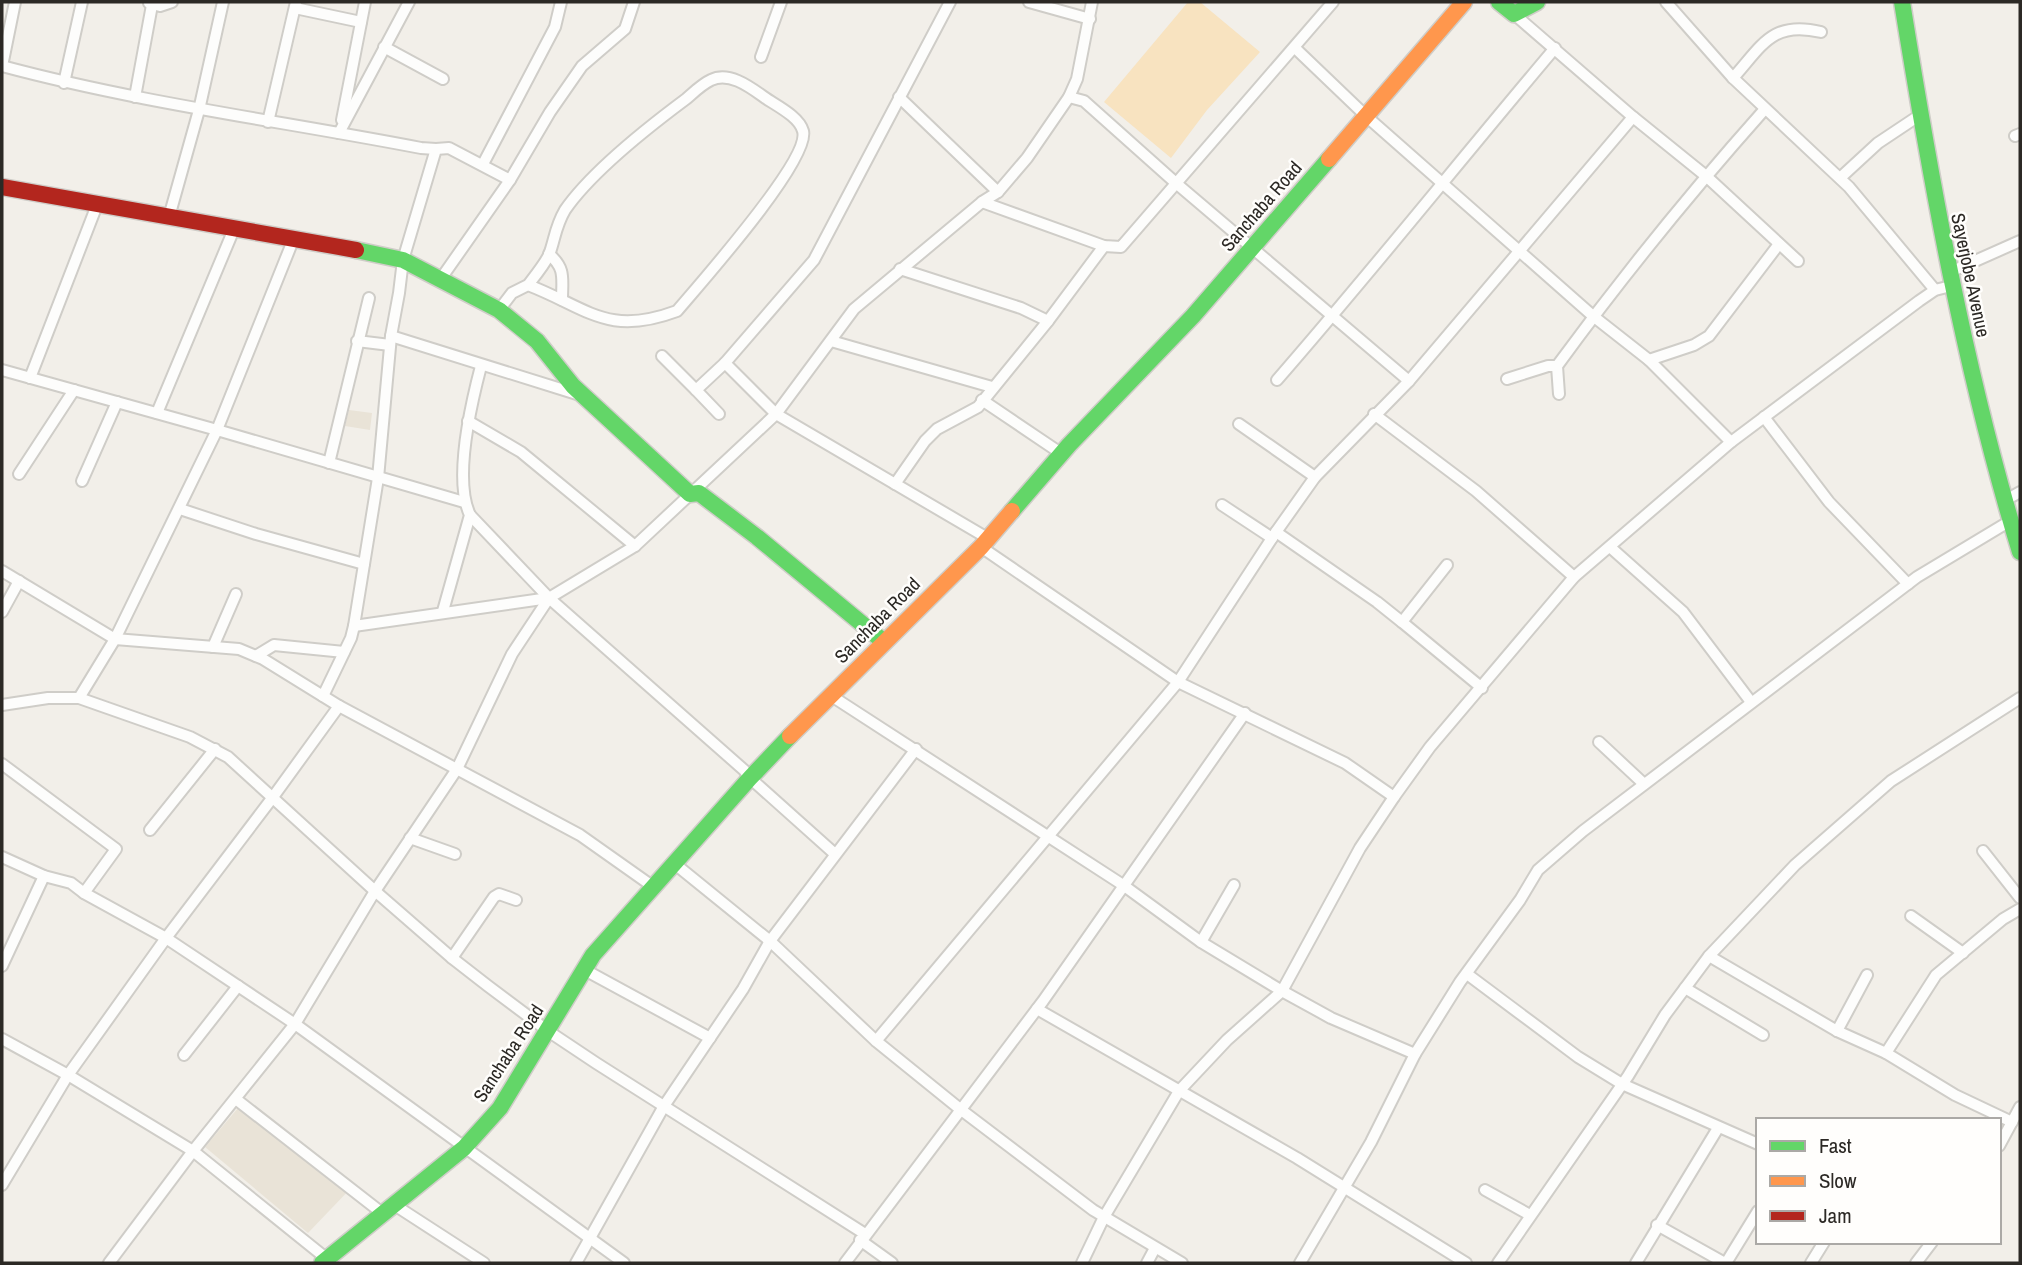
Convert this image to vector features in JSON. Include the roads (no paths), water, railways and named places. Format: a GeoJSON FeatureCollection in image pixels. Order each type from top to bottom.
{"type":"FeatureCollection","features":[{"type":"Feature","properties":{"kind":"street"},"geometry":{"type":"LineString","coordinates":[[15,2],[2,66],[64,83],[198,110],[421,148],[449,148],[510,180]]}},
{"type":"Feature","properties":{"kind":"street"},"geometry":{"type":"LineString","coordinates":[[64,83],[82,2]]}},
{"type":"Feature","properties":{"kind":"street"},"geometry":{"type":"LineString","coordinates":[[135,97],[149,3],[160,6],[172,2]]}},
{"type":"Feature","properties":{"kind":"street"},"geometry":{"type":"LineString","coordinates":[[169,217],[223,2]]}},
{"type":"Feature","properties":{"kind":"street"},"geometry":{"type":"LineString","coordinates":[[339,133],[365,2]]}},
{"type":"Feature","properties":{"kind":"street"},"geometry":{"type":"LineString","coordinates":[[339,133],[409,2]]}},
{"type":"Feature","properties":{"kind":"street"},"geometry":{"type":"LineString","coordinates":[[483,164],[555,26],[561,2]]}},
{"type":"Feature","properties":{"kind":"street"},"geometry":{"type":"LineString","coordinates":[[440,280],[510,180],[550,112],[582,66],[625,30],[635,2]]}},
{"type":"Feature","properties":{"kind":"street"},"geometry":{"type":"LineString","coordinates":[[761,57],[781,2]]}},
{"type":"Feature","properties":{"kind":"street"},"geometry":{"type":"LineString","coordinates":[[696,390],[725,363],[814,260],[950,2]]}},
{"type":"Feature","properties":{"kind":"street"},"geometry":{"type":"LineString","coordinates":[[1029,2],[1090,19]]}},
{"type":"Feature","properties":{"kind":"street"},"geometry":{"type":"LineString","coordinates":[[354,626],[443,611],[549,598],[635,546],[776,414],[853,309],[982,202],[998,192],[1027,158],[1069,97],[1077,79],[1092,2]]}},
{"type":"Feature","properties":{"kind":"street"},"geometry":{"type":"LineString","coordinates":[[982,202],[1104,246],[1121,247],[1333,2]]}},
{"type":"Feature","properties":{"kind":"street","name":"Sanchaba Road"},"geometry":{"type":"LineString","coordinates":[[327,1262],[387,1209],[464,1148],[500,1108],[605,940],[750,778],[830,695],[985,543],[1062,454],[1193,316],[1464,2]]}},
{"type":"Feature","properties":{"kind":"street"},"geometry":{"type":"LineString","coordinates":[[1499,2],[1706,176],[1798,261]]}},
{"type":"Feature","properties":{"kind":"street"},"geometry":{"type":"LineString","coordinates":[[1514,14],[1537,2]]}},
{"type":"Feature","properties":{"kind":"street"},"geometry":{"type":"LineString","coordinates":[[1666,2],[1733,78],[1840,178],[1945,283]]}},
{"type":"Feature","properties":{"kind":"street","name":"Sayerjobe Avenue"},"geometry":{"type":"LineString","coordinates":[[1902,2],[1945,283],[2020,552]]}},
{"type":"Feature","properties":{"kind":"street"},"geometry":{"type":"LineString","coordinates":[[268,122],[295,5],[361,22]]}},
{"type":"Feature","properties":{"kind":"street"},"geometry":{"type":"LineString","coordinates":[[1733,78],[1777,32],[1795,28],[1821,32]]}},
{"type":"Feature","properties":{"kind":"street"},"geometry":{"type":"LineString","coordinates":[[384,47],[443,79]]}},
{"type":"Feature","properties":{"kind":"street"},"geometry":{"type":"LineString","coordinates":[[1295,48],[1366,116],[1593,316],[1649,360],[1731,442]]}},
{"type":"Feature","properties":{"kind":"street"},"geometry":{"type":"LineString","coordinates":[[1277,380],[1555,48]]}},
{"type":"Feature","properties":{"kind":"street"},"geometry":{"type":"LineString","coordinates":[[499,310],[512,293],[528,285],[549,254],[554,231],[565,211],[579,193],[666,113],[711,80],[723,77],[746,85],[796,120],[804,131],[802,146],[775,192],[677,311],[654,320],[610,321],[584,313],[528,285]]}},
{"type":"Feature","properties":{"kind":"street"},"geometry":{"type":"LineString","coordinates":[[899,97],[998,192]]}},
{"type":"Feature","properties":{"kind":"street"},"geometry":{"type":"LineString","coordinates":[[1069,97],[1084,101],[1177,184],[1409,381]]}},
{"type":"Feature","properties":{"kind":"street"},"geometry":{"type":"LineString","coordinates":[[1559,394],[1557,366],[1593,316],[1706,176],[1765,108]]}},
{"type":"Feature","properties":{"kind":"street"},"geometry":{"type":"LineString","coordinates":[[1840,178],[1878,143],[1920,115]]}},
{"type":"Feature","properties":{"kind":"street"},"geometry":{"type":"LineString","coordinates":[[876,1041],[1178,682],[1315,477],[1409,381],[1633,117]]}},
{"type":"Feature","properties":{"kind":"street"},"geometry":{"type":"LineString","coordinates":[[323,696],[354,626],[378,478],[390,341],[403,260],[436,149]]}},
{"type":"Feature","properties":{"kind":"street"},"geometry":{"type":"LineString","coordinates":[[2,187],[294,238],[403,260],[499,310],[537,341],[573,386],[690,494],[699,493],[757,537],[884,642]]}},
{"type":"Feature","properties":{"kind":"street"},"geometry":{"type":"LineString","coordinates":[[30,378],[97,205]]}},
{"type":"Feature","properties":{"kind":"street"},"geometry":{"type":"LineString","coordinates":[[157,413],[234,229]]}},
{"type":"Feature","properties":{"kind":"street"},"geometry":{"type":"LineString","coordinates":[[79,698],[116,639],[217,430],[294,238]]}},
{"type":"Feature","properties":{"kind":"street"},"geometry":{"type":"LineString","coordinates":[[1082,1263],[1104,1217],[1179,1091],[1227,1040],[1282,992],[1360,848],[1394,797],[1430,747],[1574,577],[1731,442],[1764,417],[1945,283],[2020,241]]}},
{"type":"Feature","properties":{"kind":"street"},"geometry":{"type":"LineString","coordinates":[[1649,360],[1694,345],[1709,336],[1779,244]]}},
{"type":"Feature","properties":{"kind":"street"},"geometry":{"type":"LineString","coordinates":[[895,484],[925,441],[937,429],[978,407],[1048,321],[1104,246]]}},
{"type":"Feature","properties":{"kind":"street"},"geometry":{"type":"LineString","coordinates":[[549,254],[562,270],[562,300]]}},
{"type":"Feature","properties":{"kind":"street"},"geometry":{"type":"LineString","coordinates":[[900,269],[1021,308],[1048,321]]}},
{"type":"Feature","properties":{"kind":"street"},"geometry":{"type":"LineString","coordinates":[[329,463],[369,298]]}},
{"type":"Feature","properties":{"kind":"street"},"geometry":{"type":"LineString","coordinates":[[357,341],[390,341],[586,397]]}},
{"type":"Feature","properties":{"kind":"street"},"geometry":{"type":"LineString","coordinates":[[831,341],[992,387]]}},
{"type":"Feature","properties":{"kind":"street"},"geometry":{"type":"LineString","coordinates":[[662,356],[719,414]]}},
{"type":"Feature","properties":{"kind":"street"},"geometry":{"type":"LineString","coordinates":[[725,363],[776,414],[895,484],[985,543],[1178,682],[1345,763],[1394,797]]}},
{"type":"Feature","properties":{"kind":"street"},"geometry":{"type":"LineString","coordinates":[[481,366],[468,421],[464,502],[470,515],[549,598],[835,854]]}},
{"type":"Feature","properties":{"kind":"street"},"geometry":{"type":"LineString","coordinates":[[1507,379],[1548,366],[1557,366]]}},
{"type":"Feature","properties":{"kind":"street"},"geometry":{"type":"LineString","coordinates":[[2,370],[464,502]]}},
{"type":"Feature","properties":{"kind":"street"},"geometry":{"type":"LineString","coordinates":[[19,474],[74,390]]}},
{"type":"Feature","properties":{"kind":"street"},"geometry":{"type":"LineString","coordinates":[[982,400],[1062,454]]}},
{"type":"Feature","properties":{"kind":"street"},"geometry":{"type":"LineString","coordinates":[[82,481],[117,402]]}},
{"type":"Feature","properties":{"kind":"street"},"geometry":{"type":"LineString","coordinates":[[1374,414],[1476,491],[1574,577]]}},
{"type":"Feature","properties":{"kind":"street"},"geometry":{"type":"LineString","coordinates":[[1764,417],[1829,502],[1908,584]]}},
{"type":"Feature","properties":{"kind":"street"},"geometry":{"type":"LineString","coordinates":[[468,421],[521,452],[635,546]]}},
{"type":"Feature","properties":{"kind":"street"},"geometry":{"type":"LineString","coordinates":[[1239,424],[1315,477]]}},
{"type":"Feature","properties":{"kind":"street"},"geometry":{"type":"LineString","coordinates":[[2004,502],[2020,492]]}},
{"type":"Feature","properties":{"kind":"street"},"geometry":{"type":"LineString","coordinates":[[1222,505],[1274,535],[1377,602],[1482,688]]}},
{"type":"Feature","properties":{"kind":"street"},"geometry":{"type":"LineString","coordinates":[[180,509],[256,534],[364,564]]}},
{"type":"Feature","properties":{"kind":"street"},"geometry":{"type":"LineString","coordinates":[[443,611],[470,515]]}},
{"type":"Feature","properties":{"kind":"street"},"geometry":{"type":"LineString","coordinates":[[1300,1263],[1346,1189],[1415,1054],[1538,870],[1583,831],[1908,584],[2010,522]]}},
{"type":"Feature","properties":{"kind":"street"},"geometry":{"type":"LineString","coordinates":[[1610,548],[1683,612],[1751,702]]}},
{"type":"Feature","properties":{"kind":"street"},"geometry":{"type":"LineString","coordinates":[[1402,622],[1447,565]]}},
{"type":"Feature","properties":{"kind":"street"},"geometry":{"type":"LineString","coordinates":[[2,571],[116,639],[239,649],[256,656],[339,706],[580,835],[654,888]]}},
{"type":"Feature","properties":{"kind":"street"},"geometry":{"type":"LineString","coordinates":[[2,612],[19,581]]}},
{"type":"Feature","properties":{"kind":"street"},"geometry":{"type":"LineString","coordinates":[[213,648],[236,594]]}},
{"type":"Feature","properties":{"kind":"street"},"geometry":{"type":"LineString","coordinates":[[108,1263],[295,1024],[375,891],[457,769],[512,654],[549,598]]}},
{"type":"Feature","properties":{"kind":"street"},"geometry":{"type":"LineString","coordinates":[[256,656],[274,645],[344,652]]}},
{"type":"Feature","properties":{"kind":"street"},"geometry":{"type":"LineString","coordinates":[[830,695],[1123,885],[1201,942],[1282,992],[1331,1018],[1415,1054]]}},
{"type":"Feature","properties":{"kind":"street"},"geometry":{"type":"LineString","coordinates":[[2,705],[48,698],[79,698],[158,725],[228,757],[452,958],[548,1031],[863,1237],[892,1263]]}},
{"type":"Feature","properties":{"kind":"street"},"geometry":{"type":"LineString","coordinates":[[1497,1263],[1622,1084],[1665,1015],[1709,956],[1813,848],[1891,781],[2020,698]]}},
{"type":"Feature","properties":{"kind":"street"},"geometry":{"type":"LineString","coordinates":[[2,1185],[68,1075],[166,937],[339,706]]}},
{"type":"Feature","properties":{"kind":"street"},"geometry":{"type":"LineString","coordinates":[[845,1263],[1037,1009],[1245,713]]}},
{"type":"Feature","properties":{"kind":"street"},"geometry":{"type":"LineString","coordinates":[[1599,742],[1644,784]]}},
{"type":"Feature","properties":{"kind":"street"},"geometry":{"type":"LineString","coordinates":[[150,830],[215,749]]}},
{"type":"Feature","properties":{"kind":"street"},"geometry":{"type":"LineString","coordinates":[[576,1263],[664,1106],[743,989],[770,941],[916,749]]}},
{"type":"Feature","properties":{"kind":"street"},"geometry":{"type":"LineString","coordinates":[[2,764],[116,849],[84,893]]}},
{"type":"Feature","properties":{"kind":"street"},"geometry":{"type":"LineString","coordinates":[[410,838],[455,854]]}},
{"type":"Feature","properties":{"kind":"street"},"geometry":{"type":"LineString","coordinates":[[1983,851],[2020,898]]}},
{"type":"Feature","properties":{"kind":"street"},"geometry":{"type":"LineString","coordinates":[[2,857],[44,876],[71,883],[84,893],[166,937],[295,1024],[624,1263]]}},
{"type":"Feature","properties":{"kind":"street"},"geometry":{"type":"LineString","coordinates":[[675,864],[770,941],[876,1041],[960,1109],[1104,1217],[1182,1263]]}},
{"type":"Feature","properties":{"kind":"street"},"geometry":{"type":"LineString","coordinates":[[2,965],[44,876]]}},
{"type":"Feature","properties":{"kind":"street"},"geometry":{"type":"LineString","coordinates":[[1201,942],[1234,885]]}},
{"type":"Feature","properties":{"kind":"street"},"geometry":{"type":"LineString","coordinates":[[452,958],[494,897],[499,894],[507,895],[516,901]]}},
{"type":"Feature","properties":{"kind":"street"},"geometry":{"type":"LineString","coordinates":[[1886,1054],[1936,975],[2003,919],[2020,909]]}},
{"type":"Feature","properties":{"kind":"street"},"geometry":{"type":"LineString","coordinates":[[1911,916],[1963,953]]}},
{"type":"Feature","properties":{"kind":"street"},"geometry":{"type":"LineString","coordinates":[[1709,956],[1837,1031],[1886,1054],[1955,1095],[2012,1122]]}},
{"type":"Feature","properties":{"kind":"street"},"geometry":{"type":"LineString","coordinates":[[585,970],[710,1038]]}},
{"type":"Feature","properties":{"kind":"street"},"geometry":{"type":"LineString","coordinates":[[1467,974],[1578,1057],[1622,1084],[1756,1143]]}},
{"type":"Feature","properties":{"kind":"street"},"geometry":{"type":"LineString","coordinates":[[1837,1031],[1867,975]]}},
{"type":"Feature","properties":{"kind":"street"},"geometry":{"type":"LineString","coordinates":[[184,1055],[238,986]]}},
{"type":"Feature","properties":{"kind":"street"},"geometry":{"type":"LineString","coordinates":[[1685,988],[1763,1035]]}},
{"type":"Feature","properties":{"kind":"street"},"geometry":{"type":"LineString","coordinates":[[1037,1009],[1297,1158],[1466,1263]]}},
{"type":"Feature","properties":{"kind":"street"},"geometry":{"type":"LineString","coordinates":[[2,1039],[68,1075],[193,1151],[327,1262]]}},
{"type":"Feature","properties":{"kind":"street"},"geometry":{"type":"LineString","coordinates":[[237,1100],[387,1209],[484,1263]]}},
{"type":"Feature","properties":{"kind":"street"},"geometry":{"type":"LineString","coordinates":[[2001,1142],[2020,1107]]}},
{"type":"Feature","properties":{"kind":"street"},"geometry":{"type":"LineString","coordinates":[[1636,1263],[1718,1128]]}},
{"type":"Feature","properties":{"kind":"street"},"geometry":{"type":"LineString","coordinates":[[1485,1190],[1530,1215]]}},
{"type":"Feature","properties":{"kind":"street"},"geometry":{"type":"LineString","coordinates":[[1657,1225],[1725,1263],[1756,1214]]}},
{"type":"Feature","properties":{"kind":"street"},"geometry":{"type":"LineString","coordinates":[[1811,1263],[1823,1244]]}},
{"type":"Feature","properties":{"kind":"street"},"geometry":{"type":"LineString","coordinates":[[1916,1263],[1930,1244]]}},
{"type":"Feature","properties":{"kind":"street"},"geometry":{"type":"LineString","coordinates":[[1147,1263],[1155,1248]]}}]}
